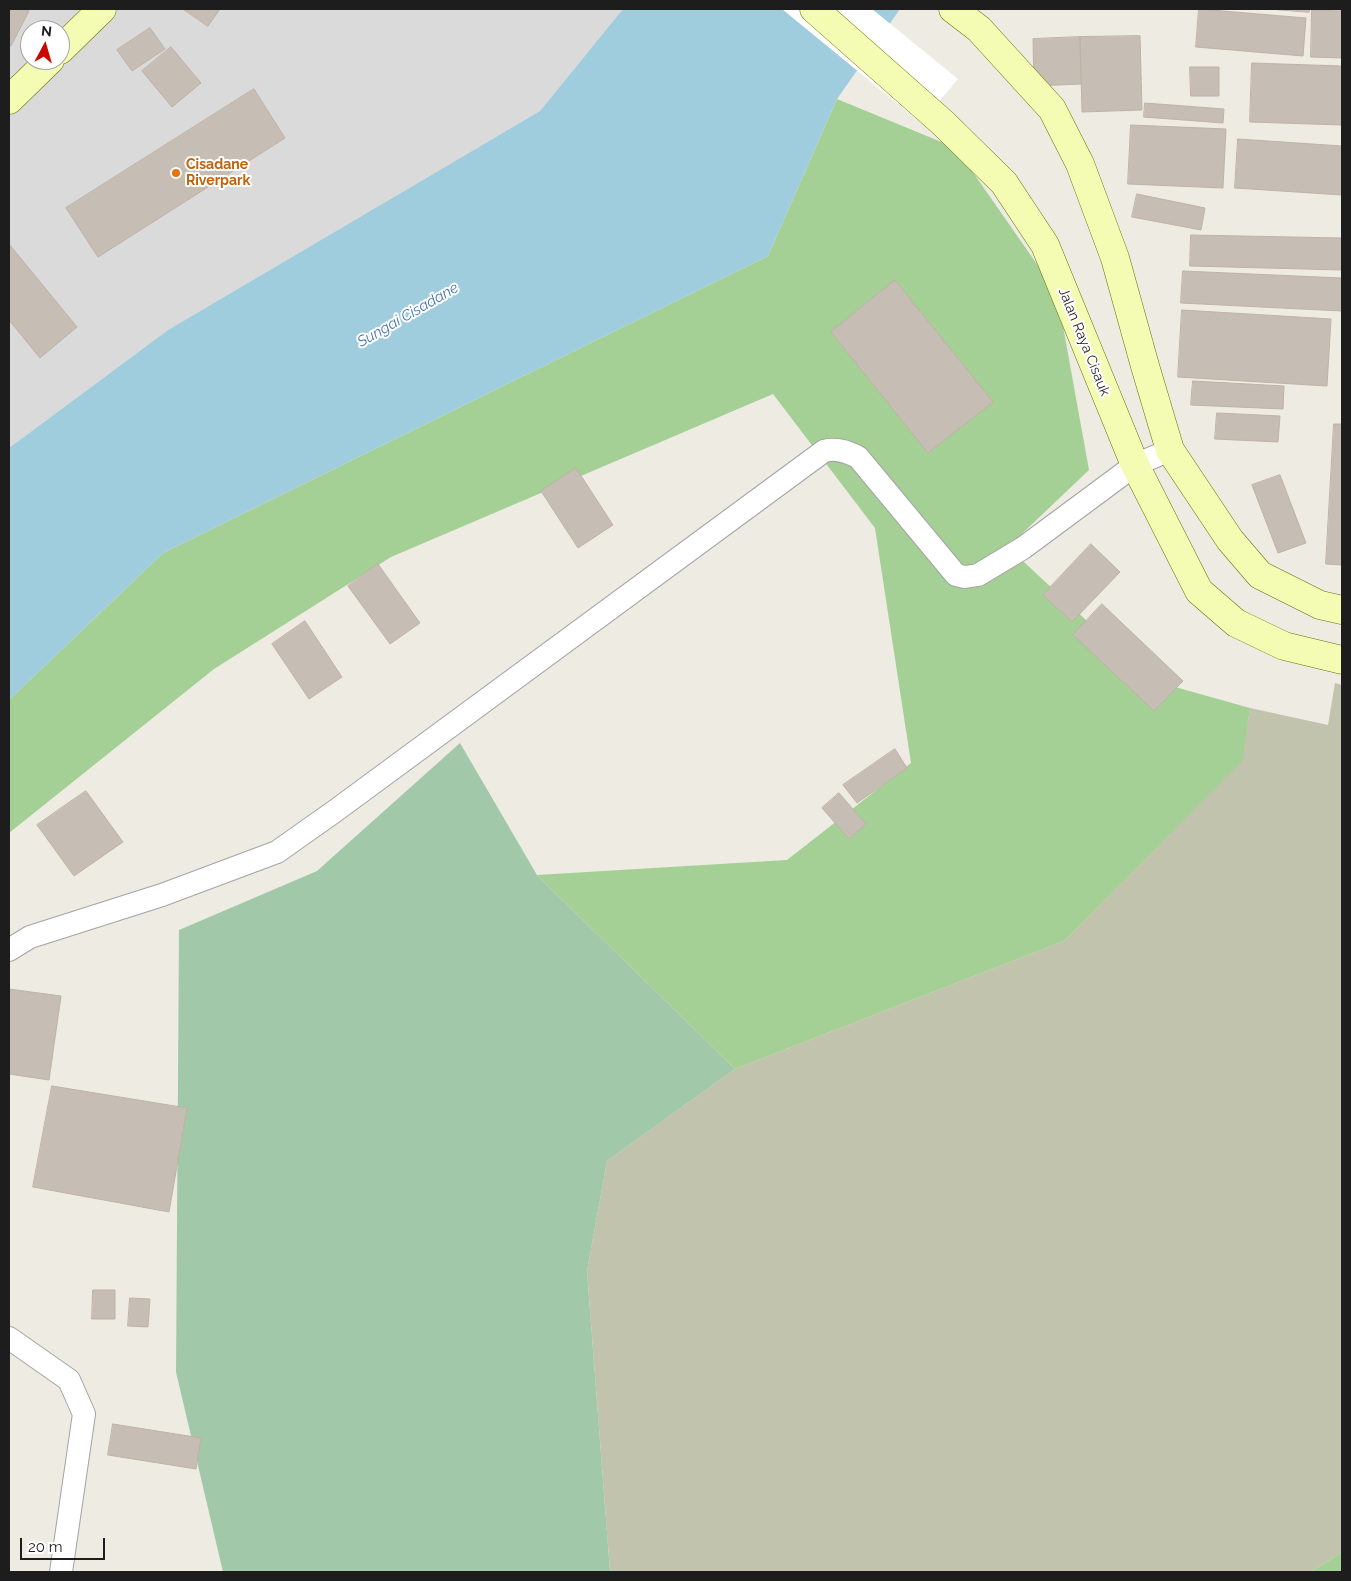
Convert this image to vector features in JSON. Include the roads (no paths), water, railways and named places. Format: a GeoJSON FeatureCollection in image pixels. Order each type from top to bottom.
{"type":"FeatureCollection","features":[{"type":"Feature","properties":{"kind":"main road"},"geometry":{"type":"LineString","coordinates":[[70,40],[102,9]]}},
{"type":"Feature","properties":{"kind":"main road","name":"Jalan Raya Cisauk"},"geometry":{"type":"LineString","coordinates":[[814,9],[943,123],[1004,183],[1045,245],[1135,465],[1199,591],[1236,624],[1284,646],[1342,660]]}},
{"type":"Feature","properties":{"kind":"main road"},"geometry":{"type":"LineString","coordinates":[[953,9],[978,29],[1052,109],[1080,164],[1115,258],[1170,450],[1230,540],[1260,575],[1320,605],[1342,610]]}},
{"type":"Feature","properties":{"kind":"main road"},"geometry":{"type":"LineString","coordinates":[[9,100],[40,70]]}},
{"type":"Feature","properties":{"kind":"street"},"geometry":{"type":"LineString","coordinates":[[9,950],[30,937],[162,895],[277,852],[367,788],[824,451],[840,450],[858,457],[956,575],[965,577],[978,575],[1023,548],[1135,465],[1170,450]]}},
{"type":"Feature","properties":{"kind":"street"},"geometry":{"type":"LineString","coordinates":[[9,1338],[69,1380],[84,1414],[61,1572]]}},
{"type":"Feature","properties":{"kind":"water","name":"Sungai Cisadane"},"geometry":{"type":"Polygon","coordinates":[[[623,9],[900,9],[837,99],[768,256],[163,553],[9,700],[9,448],[168,330],[540,111],[623,9]]]}},
{"type":"Feature","properties":{"kind":"place","name":"Cisadane Riverpark"},"geometry":{"type":"Point","coordinates":[176,173]}}]}
